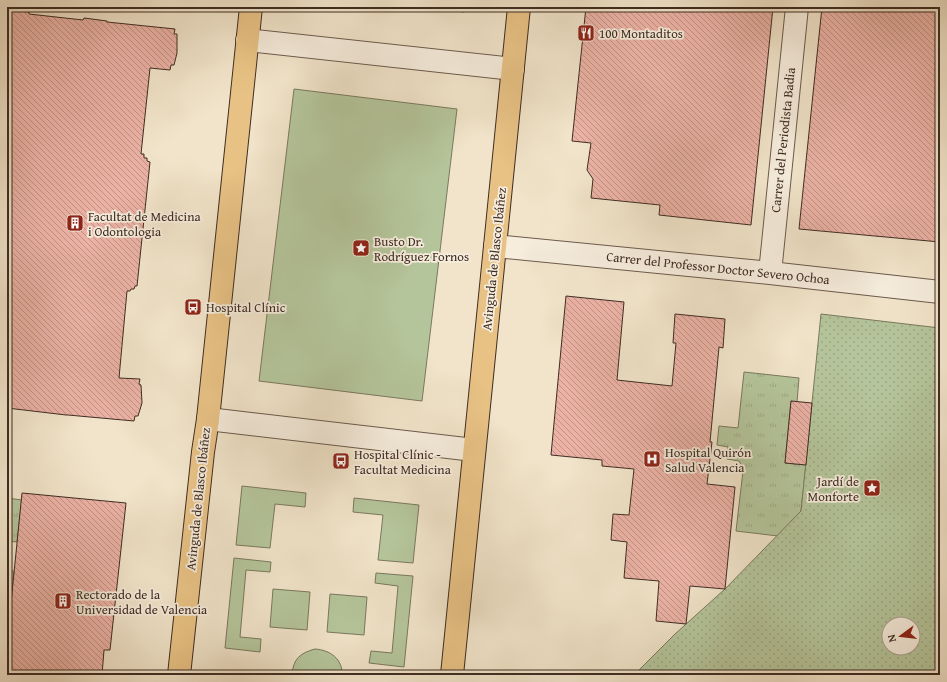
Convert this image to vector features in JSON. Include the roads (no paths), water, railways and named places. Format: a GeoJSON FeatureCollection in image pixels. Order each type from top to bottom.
{"type":"FeatureCollection","features":[{"type":"Feature","properties":{"kind":"main road","name":"Avinguda de Blasco Ibáñez"},"geometry":{"type":"LineString","coordinates":[[179,675],[203,452],[208,419],[251,7]]}},
{"type":"Feature","properties":{"kind":"main road","name":"Avinguda de Blasco Ibáñez"},"geometry":{"type":"LineString","coordinates":[[452,675],[520,7]]}},
{"type":"Feature","properties":{"kind":"street","name":"Carrer del Periodista Badia"},"geometry":{"type":"LineString","coordinates":[[770,273],[796,7]]}},
{"type":"Feature","properties":{"kind":"street"},"geometry":{"type":"LineString","coordinates":[[247,40],[513,69]]}},
{"type":"Feature","properties":{"kind":"street","name":"Carrer del Professor Doctor Severo Ochoa"},"geometry":{"type":"LineString","coordinates":[[495,246],[770,273],[940,292]]}},
{"type":"Feature","properties":{"kind":"street","name":"Avinguda de Blasco Ibáñez"},"geometry":{"type":"LineString","coordinates":[[208,419],[474,450]]}},
{"type":"Feature","properties":{"kind":"place","name":"100 Montaditos"},"geometry":{"type":"Point","coordinates":[586,33]}},
{"type":"Feature","properties":{"kind":"place","name":"Facultat de Medicina i Odontologia"},"geometry":{"type":"Point","coordinates":[75,223]}},
{"type":"Feature","properties":{"kind":"place","name":"Busto Dr. Rodríguez Fornos"},"geometry":{"type":"Point","coordinates":[361,248]}},
{"type":"Feature","properties":{"kind":"place","name":"Hospital Clínic"},"geometry":{"type":"Point","coordinates":[193,307]}},
{"type":"Feature","properties":{"kind":"place","name":"Hospital Quirón Salud Valencia"},"geometry":{"type":"Point","coordinates":[652,459]}},
{"type":"Feature","properties":{"kind":"place","name":"Hospital Clínic - Facultat Medicina"},"geometry":{"type":"Point","coordinates":[341,461]}},
{"type":"Feature","properties":{"kind":"place","name":"Jardí de Monforte"},"geometry":{"type":"Point","coordinates":[872,488]}},
{"type":"Feature","properties":{"kind":"place","name":"Rectorado de la Universidad de Valencia"},"geometry":{"type":"Point","coordinates":[63,601]}}]}
